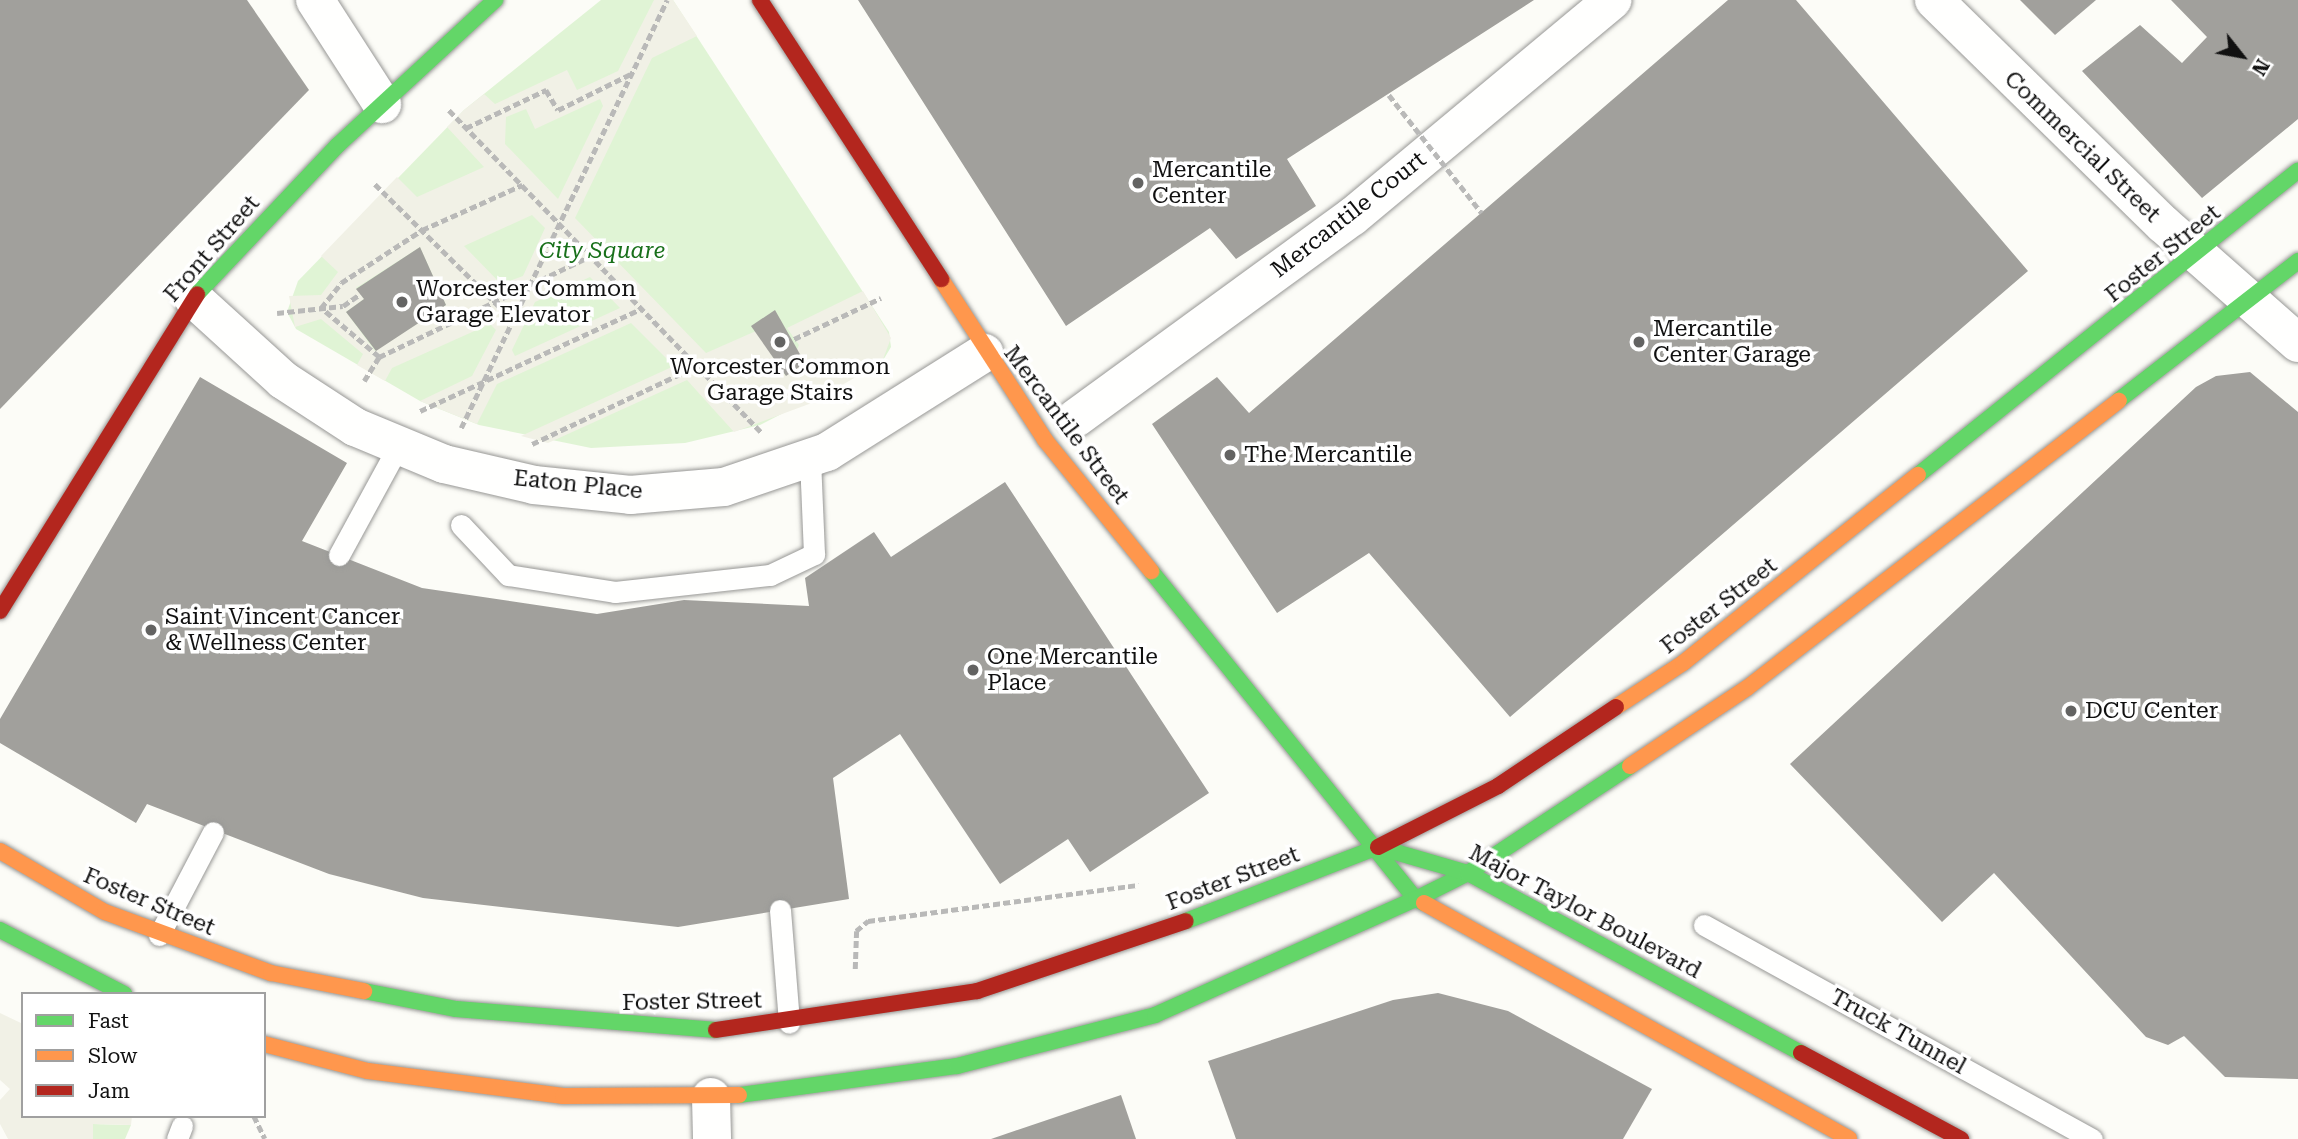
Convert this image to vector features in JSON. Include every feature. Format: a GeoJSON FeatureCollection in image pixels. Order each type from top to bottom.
{"type":"FeatureCollection","features":[{"type":"Feature","properties":{"kind":"main road","name":"Front Street"},"geometry":{"type":"LineString","coordinates":[[0,611],[193,298],[382,104],[495,0]]}},
{"type":"Feature","properties":{"kind":"main road","name":"Mercantile Street"},"geometry":{"type":"LineString","coordinates":[[760,0],[984,354],[1255,707],[1378,847]]}},
{"type":"Feature","properties":{"kind":"main road","name":"Foster Street"},"geometry":{"type":"LineString","coordinates":[[0,851],[105,912],[159,935],[271,973],[456,1009],[619,1027],[789,1023],[917,1003],[1046,971],[1378,847],[1498,786],[1683,663],[2198,257],[2298,171]]}},
{"type":"Feature","properties":{"kind":"main road"},"geometry":{"type":"LineString","coordinates":[[266,1044],[447,1083],[563,1096],[711,1097],[957,1066],[1087,1035],[1286,962],[1468,873],[1747,688],[2298,261]]}},
{"type":"Feature","properties":{"kind":"main road"},"geometry":{"type":"LineString","coordinates":[[1378,847],[1416,899],[1849,1139]]}},
{"type":"Feature","properties":{"kind":"main road","name":"Major Taylor Boulevard"},"geometry":{"type":"LineString","coordinates":[[1378,847],[1468,873],[1961,1139]]}},
{"type":"Feature","properties":{"kind":"main road"},"geometry":{"type":"LineString","coordinates":[[0,930],[120,992]]}},
{"type":"Feature","properties":{"kind":"street"},"geometry":{"type":"LineString","coordinates":[[315,0],[382,104]]}},
{"type":"Feature","properties":{"kind":"street","name":"Mercantile Court"},"geometry":{"type":"LineString","coordinates":[[1076,418],[1352,216],[1612,0]]}},
{"type":"Feature","properties":{"kind":"street","name":"Commercial Street"},"geometry":{"type":"LineString","coordinates":[[1934,0],[2198,257],[2298,343]]}},
{"type":"Feature","properties":{"kind":"street","name":"Eaton Place"},"geometry":{"type":"LineString","coordinates":[[193,298],[283,380],[355,427],[444,464],[534,485],[630,495],[724,487],[810,458],[984,354]]}},
{"type":"Feature","properties":{"kind":"street"},"geometry":{"type":"LineString","coordinates":[[711,1097],[712,1139]]}},
{"type":"Feature","properties":{"kind":"lane"},"geometry":{"type":"LineString","coordinates":[[339,555],[399,445]]}},
{"type":"Feature","properties":{"kind":"lane"},"geometry":{"type":"LineString","coordinates":[[461,525],[508,575],[615,592],[771,575],[814,554],[810,458]]}},
{"type":"Feature","properties":{"kind":"lane"},"geometry":{"type":"LineString","coordinates":[[159,935],[213,832]]}},
{"type":"Feature","properties":{"kind":"lane"},"geometry":{"type":"LineString","coordinates":[[780,910],[789,1023]]}},
{"type":"Feature","properties":{"kind":"lane","name":"Truck Tunnel"},"geometry":{"type":"LineString","coordinates":[[1704,925],[2092,1139]]}},
{"type":"Feature","properties":{"kind":"path"},"geometry":{"type":"LineString","coordinates":[[460,429],[667,0]]}},
{"type":"Feature","properties":{"kind":"path"},"geometry":{"type":"LineString","coordinates":[[466,128],[546,90],[558,110],[632,74]]}},
{"type":"Feature","properties":{"kind":"path"},"geometry":{"type":"LineString","coordinates":[[1389,95],[1482,213]]}},
{"type":"Feature","properties":{"kind":"path"},"geometry":{"type":"LineString","coordinates":[[449,110],[762,433]]}},
{"type":"Feature","properties":{"kind":"path"},"geometry":{"type":"LineString","coordinates":[[375,184],[513,320]]}},
{"type":"Feature","properties":{"kind":"path"},"geometry":{"type":"LineString","coordinates":[[321,308],[341,283],[422,230],[522,185]]}},
{"type":"Feature","properties":{"kind":"path"},"geometry":{"type":"LineString","coordinates":[[364,382],[379,357],[591,256]]}},
{"type":"Feature","properties":{"kind":"path"},"geometry":{"type":"LineString","coordinates":[[277,313],[344,306],[360,294]]}},
{"type":"Feature","properties":{"kind":"path"},"geometry":{"type":"LineString","coordinates":[[794,339],[881,298]]}},
{"type":"Feature","properties":{"kind":"path"},"geometry":{"type":"LineString","coordinates":[[321,308],[379,357]]}},
{"type":"Feature","properties":{"kind":"path"},"geometry":{"type":"LineString","coordinates":[[418,413],[641,309]]}},
{"type":"Feature","properties":{"kind":"path"},"geometry":{"type":"LineString","coordinates":[[522,449],[697,366]]}},
{"type":"Feature","properties":{"kind":"path"},"geometry":{"type":"LineString","coordinates":[[855,969],[856,931],[868,921],[1139,885]]}},
{"type":"Feature","properties":{"kind":"path"},"geometry":{"type":"LineString","coordinates":[[255,1118],[265,1139]]}},
{"type":"Feature","properties":{"kind":"green space","name":"City Square"},"geometry":{"type":"Polygon","coordinates":[[[601,0],[673,0],[889,332],[891,347],[882,362],[760,425],[685,443],[591,448],[479,425],[420,401],[296,329],[287,312],[298,281],[464,110],[601,0]]]}},
{"type":"Feature","properties":{"kind":"green space"},"geometry":{"type":"Polygon","coordinates":[[[93,1124],[131,1125],[125,1139],[93,1139],[93,1124]]]}},
{"type":"Feature","properties":{"kind":"shaded area"},"geometry":{"type":"Polygon","coordinates":[[[654,0],[673,0],[697,36],[652,58],[575,218],[706,353],[756,331],[786,376],[799,345],[787,328],[863,291],[891,338],[882,362],[809,404],[734,432],[687,380],[548,443],[521,436],[674,366],[631,323],[497,384],[477,424],[420,401],[472,376],[496,330],[490,324],[392,368],[385,381],[357,365],[363,354],[321,319],[295,327],[289,296],[321,295],[338,272],[321,256],[397,177],[417,197],[484,167],[447,127],[484,94],[495,104],[567,70],[577,90],[618,71],[654,0]],[[600,99],[535,129],[526,109],[506,117],[505,144],[558,199],[603,106],[600,99]],[[532,215],[464,246],[501,284],[523,276],[545,228],[532,215]],[[420,247],[356,288],[364,299],[346,312],[375,351],[446,305],[420,247]],[[590,277],[535,302],[512,350],[515,356],[620,308],[590,277]]]}},
{"type":"Feature","properties":{"kind":"shaded area"},"geometry":{"type":"Polygon","coordinates":[[[0,1013],[21,1023],[21,1118],[132,1118],[131,1125],[93,1124],[93,1139],[8,1139],[0,1124],[0,1100],[10,1089],[0,1080],[0,1013]]]}},
{"type":"Feature","properties":{"kind":"building"},"geometry":{"type":"Polygon","coordinates":[[[0,0],[247,0],[309,90],[0,409],[0,0]]]}},
{"type":"Feature","properties":{"kind":"building","name":"Mercantile Center"},"geometry":{"type":"Polygon","coordinates":[[[858,0],[1534,0],[1287,159],[1316,206],[1236,259],[1210,228],[1066,326],[858,0]]]}},
{"type":"Feature","properties":{"kind":"building","name":"Mercantile Center Garage"},"geometry":{"type":"Polygon","coordinates":[[[1728,0],[1796,0],[2028,271],[1510,717],[1369,553],[1277,613],[1152,424],[1217,377],[1249,413],[1728,0]]]}},
{"type":"Feature","properties":{"kind":"building"},"geometry":{"type":"Polygon","coordinates":[[[2020,0],[2096,0],[2055,35],[2020,0]]]}},
{"type":"Feature","properties":{"kind":"building"},"geometry":{"type":"Polygon","coordinates":[[[2171,0],[2298,0],[2298,119],[2202,198],[2082,71],[2140,25],[2182,63],[2207,37],[2171,0]]]}},
{"type":"Feature","properties":{"kind":"building","name":"Worcester Common Garage Elevator"},"geometry":{"type":"Polygon","coordinates":[[[420,247],[446,305],[376,351],[346,312],[364,299],[356,289],[420,247]]]}},
{"type":"Feature","properties":{"kind":"building","name":"Worcester Common Garage Stairs"},"geometry":{"type":"Polygon","coordinates":[[[775,310],[805,363],[786,376],[751,326],[775,310]]]}},
{"type":"Feature","properties":{"kind":"building","name":"DCU Center"},"geometry":{"type":"Polygon","coordinates":[[[2250,372],[2298,412],[2298,1079],[2225,1077],[2184,1036],[2168,1045],[2146,1037],[1994,873],[1942,922],[1790,764],[2196,387],[2216,376],[2250,372]]]}},
{"type":"Feature","properties":{"kind":"building"},"geometry":{"type":"Polygon","coordinates":[[[200,377],[347,463],[302,541],[422,588],[597,614],[684,600],[809,606],[805,578],[874,532],[891,557],[1005,482],[1209,793],[1090,872],[1068,839],[1000,884],[900,734],[833,778],[849,899],[678,927],[423,898],[329,874],[147,804],[136,823],[0,743],[0,719],[200,377]]]}},
{"type":"Feature","properties":{"kind":"building"},"geometry":{"type":"Polygon","coordinates":[[[1438,993],[1508,1011],[1652,1089],[1623,1139],[1236,1139],[1208,1061],[1393,1000],[1438,993]]]}},
{"type":"Feature","properties":{"kind":"building"},"geometry":{"type":"Polygon","coordinates":[[[1121,1095],[1136,1139],[991,1139],[1121,1095]]]}},
{"type":"Feature","properties":{"kind":"traffic: fast"},"geometry":{"type":"LineString","coordinates":[[197,294],[338,145],[495,0]]}},
{"type":"Feature","properties":{"kind":"traffic: fast"},"geometry":{"type":"LineString","coordinates":[[1918,475],[2298,171]]}},
{"type":"Feature","properties":{"kind":"traffic: fast"},"geometry":{"type":"LineString","coordinates":[[2119,400],[2298,261]]}},
{"type":"Feature","properties":{"kind":"traffic: fast"},"geometry":{"type":"LineString","coordinates":[[1151,571],[1416,899],[1468,873],[1630,766]]}},
{"type":"Feature","properties":{"kind":"traffic: fast"},"geometry":{"type":"LineString","coordinates":[[1186,921],[1378,847],[1468,873],[1801,1053]]}},
{"type":"Feature","properties":{"kind":"traffic: fast"},"geometry":{"type":"LineString","coordinates":[[739,1095],[957,1066],[1155,1015],[1416,899],[1424,903]]}},
{"type":"Feature","properties":{"kind":"traffic: fast"},"geometry":{"type":"LineString","coordinates":[[0,930],[120,992]]}},
{"type":"Feature","properties":{"kind":"traffic: fast"},"geometry":{"type":"LineString","coordinates":[[364,991],[456,1009],[716,1030]]}},
{"type":"Feature","properties":{"kind":"traffic: slow"},"geometry":{"type":"LineString","coordinates":[[941,279],[1045,440],[1151,571]]}},
{"type":"Feature","properties":{"kind":"traffic: slow"},"geometry":{"type":"LineString","coordinates":[[1630,766],[1747,688],[2119,400]]}},
{"type":"Feature","properties":{"kind":"traffic: slow"},"geometry":{"type":"LineString","coordinates":[[1616,707],[1683,663],[1918,475]]}},
{"type":"Feature","properties":{"kind":"traffic: slow"},"geometry":{"type":"LineString","coordinates":[[0,851],[105,912],[271,973],[364,991]]}},
{"type":"Feature","properties":{"kind":"traffic: slow"},"geometry":{"type":"LineString","coordinates":[[1424,903],[1849,1139]]}},
{"type":"Feature","properties":{"kind":"traffic: slow"},"geometry":{"type":"LineString","coordinates":[[266,1045],[368,1071],[563,1096],[739,1095]]}},
{"type":"Feature","properties":{"kind":"traffic: jam"},"geometry":{"type":"LineString","coordinates":[[760,0],[941,279]]}},
{"type":"Feature","properties":{"kind":"traffic: jam"},"geometry":{"type":"LineString","coordinates":[[0,611],[197,294]]}},
{"type":"Feature","properties":{"kind":"traffic: jam"},"geometry":{"type":"LineString","coordinates":[[1378,847],[1498,786],[1616,707]]}},
{"type":"Feature","properties":{"kind":"traffic: jam"},"geometry":{"type":"LineString","coordinates":[[716,1030],[977,991],[1186,921]]}},
{"type":"Feature","properties":{"kind":"traffic: jam"},"geometry":{"type":"LineString","coordinates":[[1801,1053],[1961,1139]]}},
{"type":"Feature","properties":{"kind":"place","name":"Mercantile Center"},"geometry":{"type":"Point","coordinates":[1138,183]}},
{"type":"Feature","properties":{"kind":"place","name":"Worcester Common Garage Elevator"},"geometry":{"type":"Point","coordinates":[402,302]}},
{"type":"Feature","properties":{"kind":"place","name":"Worcester Common Garage Stairs"},"geometry":{"type":"Point","coordinates":[780,342]}},
{"type":"Feature","properties":{"kind":"place","name":"Mercantile Center Garage"},"geometry":{"type":"Point","coordinates":[1639,342]}},
{"type":"Feature","properties":{"kind":"place","name":"The Mercantile"},"geometry":{"type":"Point","coordinates":[1230,455]}},
{"type":"Feature","properties":{"kind":"place","name":"Saint Vincent Cancer & Wellness Center"},"geometry":{"type":"Point","coordinates":[151,630]}},
{"type":"Feature","properties":{"kind":"place","name":"One Mercantile Place"},"geometry":{"type":"Point","coordinates":[973,670]}},
{"type":"Feature","properties":{"kind":"place","name":"DCU Center"},"geometry":{"type":"Point","coordinates":[2071,711]}}]}
